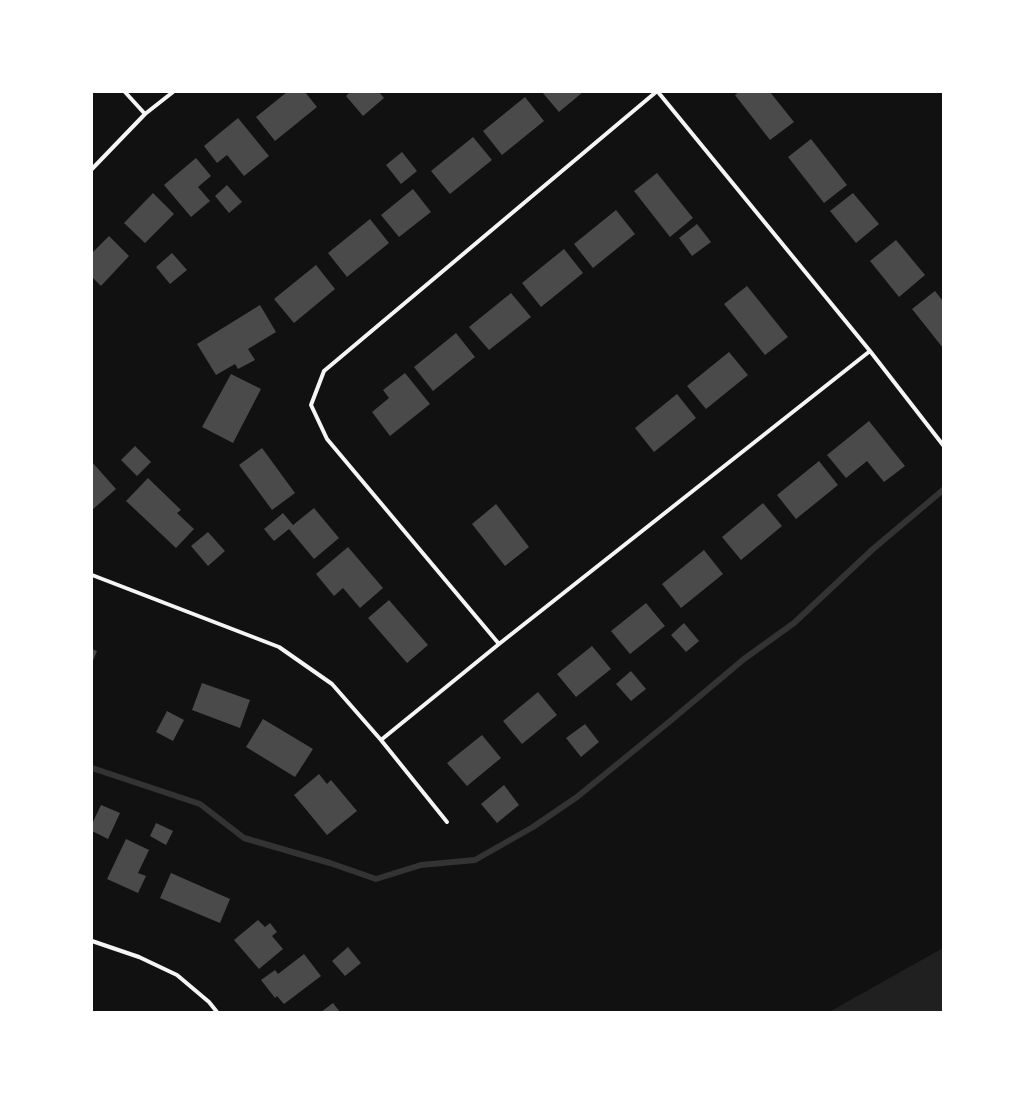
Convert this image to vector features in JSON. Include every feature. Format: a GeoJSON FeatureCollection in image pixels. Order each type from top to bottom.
{"type":"FeatureCollection","features":[{"type":"Feature","properties":{"kind":"street"},"geometry":{"type":"LineString","coordinates":[[125,92],[145,114]]}},
{"type":"Feature","properties":{"kind":"street"},"geometry":{"type":"LineString","coordinates":[[92,169],[145,114],[173,92]]}},
{"type":"Feature","properties":{"kind":"street"},"geometry":{"type":"LineString","coordinates":[[499,644],[327,439],[312,405],[324,371],[657,92],[870,351],[943,445]]}},
{"type":"Feature","properties":{"kind":"street"},"geometry":{"type":"LineString","coordinates":[[381,740],[499,644],[870,351]]}},
{"type":"Feature","properties":{"kind":"street"},"geometry":{"type":"LineString","coordinates":[[92,575],[279,647],[332,684],[381,740],[447,822]]}},
{"type":"Feature","properties":{"kind":"street"},"geometry":{"type":"LineString","coordinates":[[92,940],[139,957],[176,975],[209,1002],[217,1012]]}},
{"type":"Feature","properties":{"kind":"shaded area"},"geometry":{"type":"Polygon","coordinates":[[[943,948],[942,1012],[829,1012],[943,948]]]}},
{"type":"Feature","properties":{"kind":"building"},"geometry":{"type":"Polygon","coordinates":[[[287,92],[305,92],[317,107],[275,141],[256,117],[287,92]]]}},
{"type":"Feature","properties":{"kind":"building"},"geometry":{"type":"Polygon","coordinates":[[[350,92],[379,92],[384,98],[363,116],[346,96],[350,92]]]}},
{"type":"Feature","properties":{"kind":"building"},"geometry":{"type":"Polygon","coordinates":[[[542,92],[583,92],[559,112],[542,92]]]}},
{"type":"Feature","properties":{"kind":"building"},"geometry":{"type":"Polygon","coordinates":[[[739,92],[770,92],[794,122],[770,140],[735,95],[739,92]]]}},
{"type":"Feature","properties":{"kind":"building"},"geometry":{"type":"Polygon","coordinates":[[[525,97],[544,121],[502,155],[483,131],[525,97]]]}},
{"type":"Feature","properties":{"kind":"building"},"geometry":{"type":"Polygon","coordinates":[[[238,118],[269,156],[244,176],[227,155],[217,163],[204,146],[238,118]]]}},
{"type":"Feature","properties":{"kind":"building"},"geometry":{"type":"Polygon","coordinates":[[[473,137],[492,160],[450,194],[431,171],[473,137]]]}},
{"type":"Feature","properties":{"kind":"building"},"geometry":{"type":"Polygon","coordinates":[[[811,139],[847,185],[824,203],[788,157],[811,139]]]}},
{"type":"Feature","properties":{"kind":"building"},"geometry":{"type":"Polygon","coordinates":[[[402,152],[417,171],[401,184],[386,165],[402,152]]]}},
{"type":"Feature","properties":{"kind":"building"},"geometry":{"type":"Polygon","coordinates":[[[196,158],[211,176],[198,187],[210,201],[191,217],[164,185],[196,158]]]}},
{"type":"Feature","properties":{"kind":"building"},"geometry":{"type":"Polygon","coordinates":[[[657,173],[693,218],[670,237],[634,191],[657,173]]]}},
{"type":"Feature","properties":{"kind":"building"},"geometry":{"type":"Polygon","coordinates":[[[227,185],[242,202],[229,213],[215,196],[227,185]]]}},
{"type":"Feature","properties":{"kind":"building"},"geometry":{"type":"Polygon","coordinates":[[[413,189],[431,212],[399,237],[381,215],[413,189]]]}},
{"type":"Feature","properties":{"kind":"building"},"geometry":{"type":"Polygon","coordinates":[[[153,193],[174,214],[145,243],[124,223],[153,193]]]}},
{"type":"Feature","properties":{"kind":"building"},"geometry":{"type":"Polygon","coordinates":[[[853,193],[879,224],[856,243],[830,211],[853,193]]]}},
{"type":"Feature","properties":{"kind":"building"},"geometry":{"type":"Polygon","coordinates":[[[616,210],[635,234],[593,268],[574,244],[616,210]]]}},
{"type":"Feature","properties":{"kind":"building"},"geometry":{"type":"Polygon","coordinates":[[[370,219],[389,243],[347,277],[328,253],[370,219]]]}},
{"type":"Feature","properties":{"kind":"building"},"geometry":{"type":"Polygon","coordinates":[[[697,224],[711,242],[692,256],[679,238],[697,224]]]}},
{"type":"Feature","properties":{"kind":"building"},"geometry":{"type":"Polygon","coordinates":[[[109,236],[129,256],[101,286],[92,277],[92,253],[109,236]]]}},
{"type":"Feature","properties":{"kind":"building"},"geometry":{"type":"Polygon","coordinates":[[[896,240],[925,275],[899,297],[870,261],[896,240]]]}},
{"type":"Feature","properties":{"kind":"building"},"geometry":{"type":"Polygon","coordinates":[[[564,249],[583,273],[541,307],[522,283],[564,249]]]}},
{"type":"Feature","properties":{"kind":"building"},"geometry":{"type":"Polygon","coordinates":[[[172,253],[187,270],[170,284],[156,267],[172,253]]]}},
{"type":"Feature","properties":{"kind":"building"},"geometry":{"type":"Polygon","coordinates":[[[316,265],[335,289],[294,323],[274,299],[316,265]]]}},
{"type":"Feature","properties":{"kind":"building"},"geometry":{"type":"Polygon","coordinates":[[[747,286],[788,337],[765,355],[724,304],[747,286]]]}},
{"type":"Feature","properties":{"kind":"building"},"geometry":{"type":"Polygon","coordinates":[[[935,291],[943,301],[943,348],[912,309],[935,291]]]}},
{"type":"Feature","properties":{"kind":"building"},"geometry":{"type":"Polygon","coordinates":[[[511,293],[531,317],[489,350],[469,327],[511,293]]]}},
{"type":"Feature","properties":{"kind":"building"},"geometry":{"type":"Polygon","coordinates":[[[260,305],[276,332],[248,349],[255,360],[238,369],[235,364],[216,375],[197,344],[260,305]]]}},
{"type":"Feature","properties":{"kind":"building"},"geometry":{"type":"Polygon","coordinates":[[[456,333],[475,357],[433,391],[414,367],[456,333]]]}},
{"type":"Feature","properties":{"kind":"building"},"geometry":{"type":"Polygon","coordinates":[[[729,352],[748,375],[706,409],[687,386],[729,352]]]}},
{"type":"Feature","properties":{"kind":"building"},"geometry":{"type":"Polygon","coordinates":[[[405,373],[430,404],[390,436],[372,412],[389,398],[383,390],[405,373]]]}},
{"type":"Feature","properties":{"kind":"building"},"geometry":{"type":"Polygon","coordinates":[[[231,374],[261,389],[233,443],[202,427],[231,374]]]}},
{"type":"Feature","properties":{"kind":"building"},"geometry":{"type":"Polygon","coordinates":[[[677,394],[696,418],[654,452],[635,428],[677,394]]]}},
{"type":"Feature","properties":{"kind":"building"},"geometry":{"type":"Polygon","coordinates":[[[869,421],[905,466],[884,482],[867,461],[846,478],[827,455],[869,421]]]}},
{"type":"Feature","properties":{"kind":"building"},"geometry":{"type":"Polygon","coordinates":[[[135,446],[151,462],[137,476],[121,460],[135,446]]]}},
{"type":"Feature","properties":{"kind":"building"},"geometry":{"type":"Polygon","coordinates":[[[262,448],[295,493],[272,510],[239,465],[262,448]]]}},
{"type":"Feature","properties":{"kind":"building"},"geometry":{"type":"Polygon","coordinates":[[[819,461],[838,485],[796,519],[777,495],[819,461]]]}},
{"type":"Feature","properties":{"kind":"building"},"geometry":{"type":"Polygon","coordinates":[[[92,462],[116,489],[92,510],[92,462]]]}},
{"type":"Feature","properties":{"kind":"building"},"geometry":{"type":"Polygon","coordinates":[[[148,478],[181,510],[177,513],[194,529],[176,548],[126,501],[148,478]]]}},
{"type":"Feature","properties":{"kind":"building"},"geometry":{"type":"Polygon","coordinates":[[[763,503],[782,526],[741,560],[722,537],[763,503]]]}},
{"type":"Feature","properties":{"kind":"building"},"geometry":{"type":"Polygon","coordinates":[[[496,504],[529,547],[505,566],[472,524],[496,504]]]}},
{"type":"Feature","properties":{"kind":"building"},"geometry":{"type":"Polygon","coordinates":[[[314,508],[339,538],[314,559],[289,529],[274,541],[264,529],[283,513],[293,525],[314,508]]]}},
{"type":"Feature","properties":{"kind":"building"},"geometry":{"type":"Polygon","coordinates":[[[208,532],[225,551],[208,566],[191,546],[208,532]]]}},
{"type":"Feature","properties":{"kind":"building"},"geometry":{"type":"Polygon","coordinates":[[[348,547],[383,588],[360,608],[343,588],[334,596],[316,574],[348,547]]]}},
{"type":"Feature","properties":{"kind":"building"},"geometry":{"type":"Polygon","coordinates":[[[704,550],[723,574],[681,608],[662,584],[704,550]]]}},
{"type":"Feature","properties":{"kind":"building"},"geometry":{"type":"Polygon","coordinates":[[[389,600],[428,645],[407,663],[368,618],[389,600]]]}},
{"type":"Feature","properties":{"kind":"building"},"geometry":{"type":"Polygon","coordinates":[[[646,603],[665,626],[630,654],[611,631],[646,603]]]}},
{"type":"Feature","properties":{"kind":"building"},"geometry":{"type":"Polygon","coordinates":[[[684,623],[699,641],[686,652],[671,635],[684,623]]]}},
{"type":"Feature","properties":{"kind":"building"},"geometry":{"type":"Polygon","coordinates":[[[592,646],[611,669],[576,697],[557,674],[592,646]]]}},
{"type":"Feature","properties":{"kind":"building"},"geometry":{"type":"Polygon","coordinates":[[[92,649],[97,651],[92,663],[92,649]]]}},
{"type":"Feature","properties":{"kind":"building"},"geometry":{"type":"Polygon","coordinates":[[[631,671],[646,689],[631,701],[616,684],[631,671]]]}},
{"type":"Feature","properties":{"kind":"building"},"geometry":{"type":"Polygon","coordinates":[[[202,683],[250,700],[240,728],[192,710],[202,683]]]}},
{"type":"Feature","properties":{"kind":"building"},"geometry":{"type":"Polygon","coordinates":[[[538,692],[557,715],[522,744],[503,721],[538,692]]]}},
{"type":"Feature","properties":{"kind":"building"},"geometry":{"type":"Polygon","coordinates":[[[167,711],[184,720],[173,741],[156,732],[167,711]]]}},
{"type":"Feature","properties":{"kind":"building"},"geometry":{"type":"Polygon","coordinates":[[[263,719],[313,749],[295,777],[246,747],[263,719]]]}},
{"type":"Feature","properties":{"kind":"building"},"geometry":{"type":"Polygon","coordinates":[[[585,724],[599,742],[581,757],[566,738],[585,724]]]}},
{"type":"Feature","properties":{"kind":"building"},"geometry":{"type":"Polygon","coordinates":[[[482,735],[501,758],[467,786],[447,763],[482,735]]]}},
{"type":"Feature","properties":{"kind":"building"},"geometry":{"type":"Polygon","coordinates":[[[319,774],[327,784],[331,780],[357,811],[327,835],[294,795],[319,774]]]}},
{"type":"Feature","properties":{"kind":"building"},"geometry":{"type":"Polygon","coordinates":[[[504,785],[519,805],[497,823],[481,804],[504,785]]]}},
{"type":"Feature","properties":{"kind":"building"},"geometry":{"type":"Polygon","coordinates":[[[101,805],[120,813],[108,839],[92,831],[92,824],[101,805]]]}},
{"type":"Feature","properties":{"kind":"building"},"geometry":{"type":"Polygon","coordinates":[[[156,823],[173,831],[166,845],[150,836],[156,823]]]}},
{"type":"Feature","properties":{"kind":"building"},"geometry":{"type":"Polygon","coordinates":[[[126,839],[149,850],[138,873],[146,876],[138,893],[107,879],[126,839]]]}},
{"type":"Feature","properties":{"kind":"building"},"geometry":{"type":"Polygon","coordinates":[[[171,873],[230,899],[220,923],[160,898],[171,873]]]}},
{"type":"Feature","properties":{"kind":"building"},"geometry":{"type":"Polygon","coordinates":[[[258,920],[265,927],[270,923],[277,932],[272,936],[283,949],[259,969],[234,940],[258,920]]]}},
{"type":"Feature","properties":{"kind":"building"},"geometry":{"type":"Polygon","coordinates":[[[348,947],[361,963],[345,976],[332,961],[348,947]]]}},
{"type":"Feature","properties":{"kind":"building"},"geometry":{"type":"Polygon","coordinates":[[[304,954],[321,976],[284,1004],[277,996],[275,998],[261,980],[275,970],[278,974],[304,954]]]}},
{"type":"Feature","properties":{"kind":"building"},"geometry":{"type":"Polygon","coordinates":[[[333,1003],[340,1012],[321,1012],[333,1003]]]}},
{"type":"Feature","properties":{"kind":"waterway"},"geometry":{"type":"LineString","coordinates":[[92,768],[200,804],[244,838],[330,863],[376,879],[421,865],[475,860],[533,827],[577,797],[744,659],[794,623],[873,549],[943,490]]}}]}
